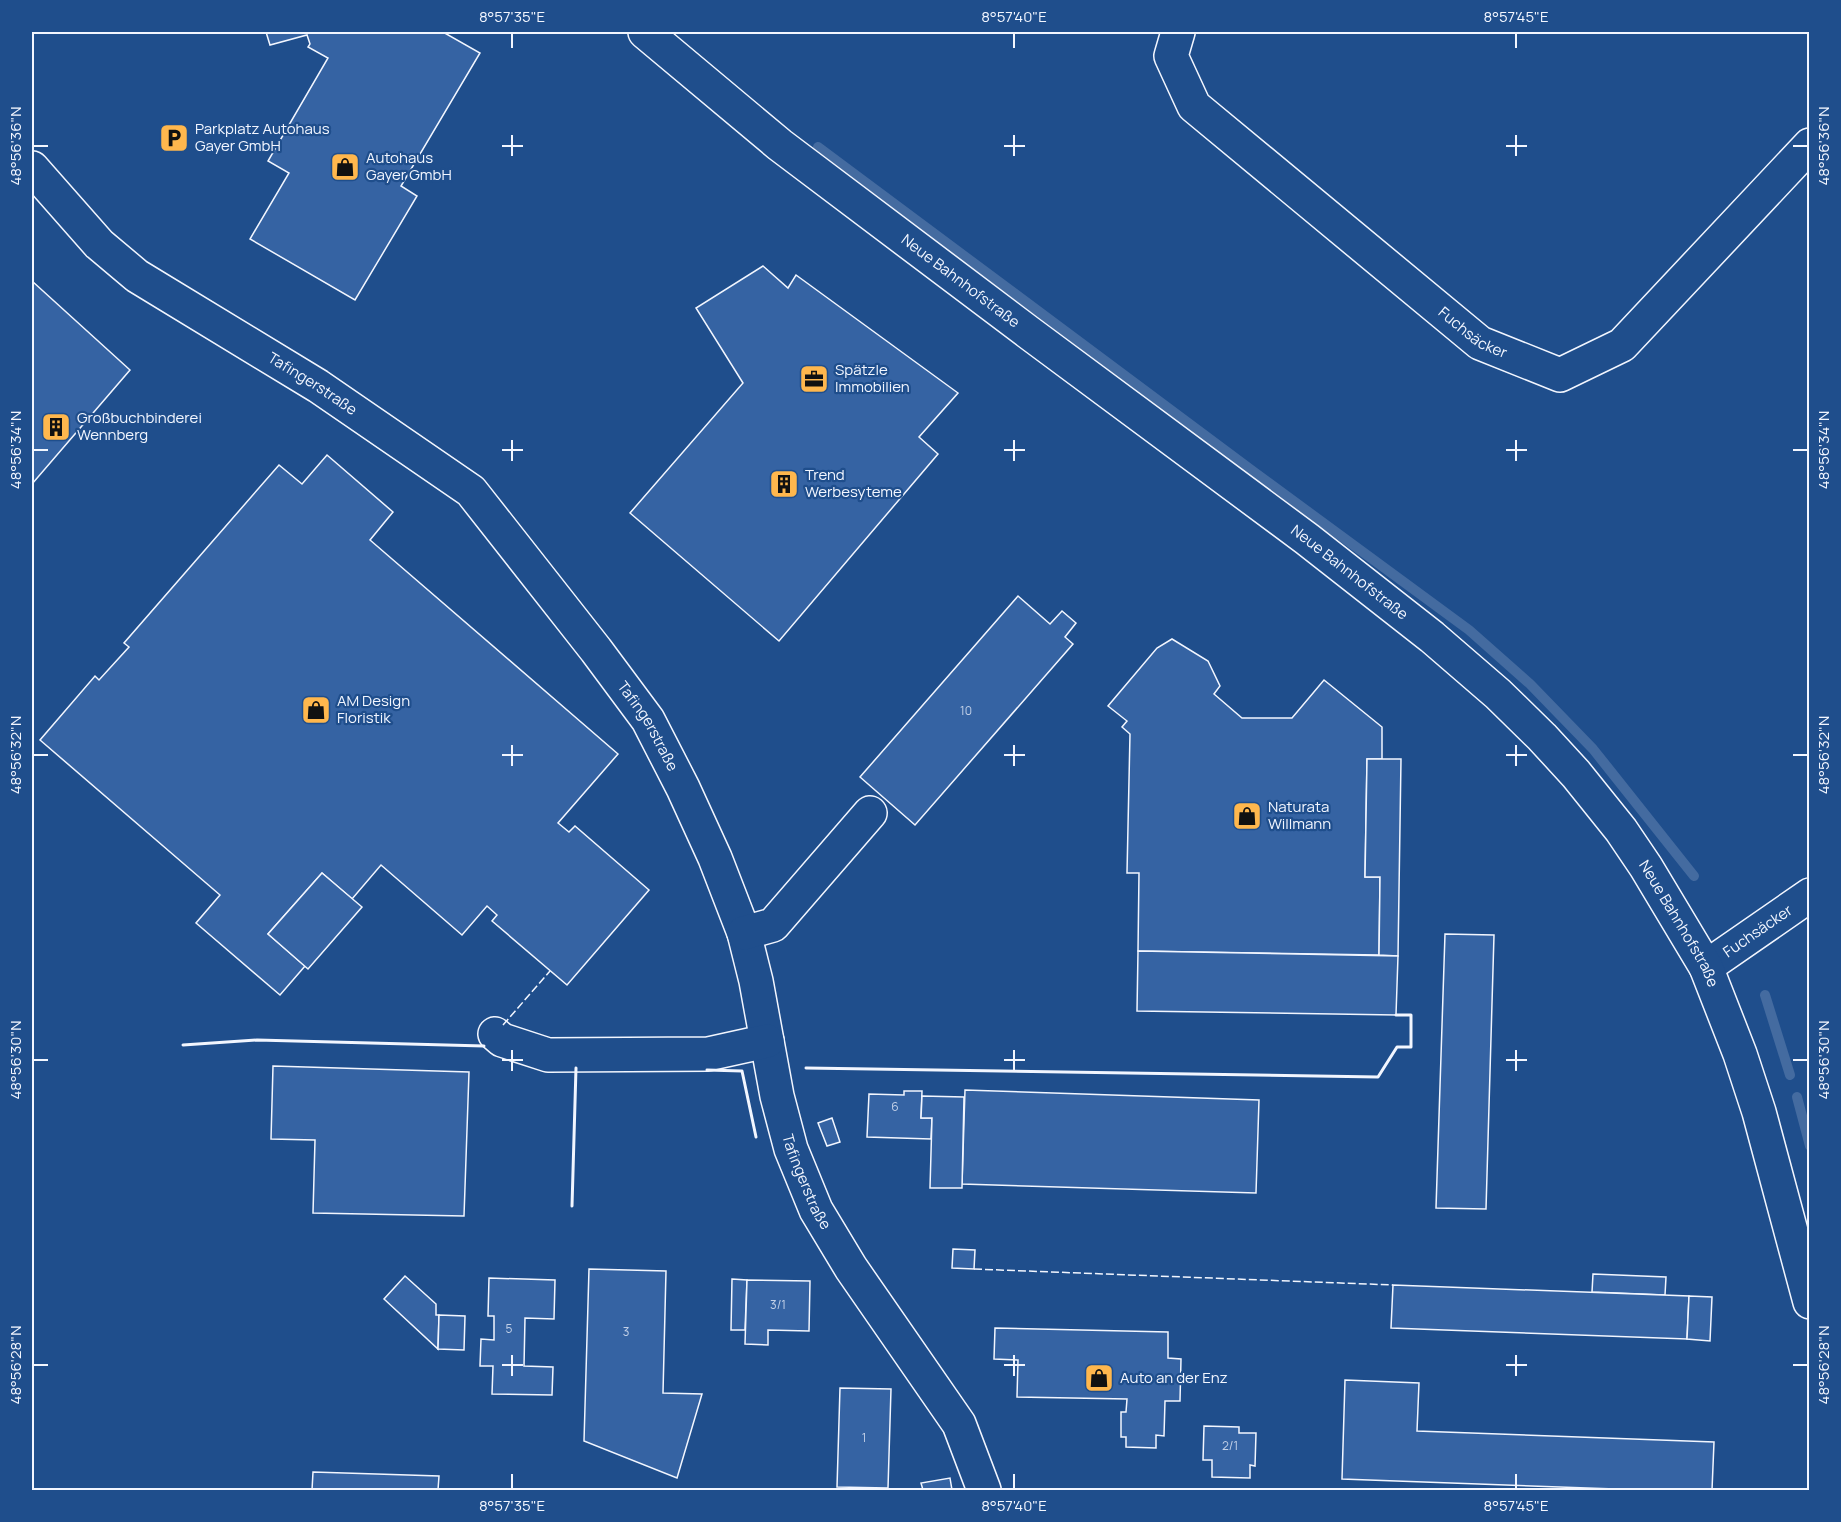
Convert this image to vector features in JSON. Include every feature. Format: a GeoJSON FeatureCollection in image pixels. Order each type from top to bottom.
{"type":"FeatureCollection","features":[{"type":"Feature","properties":{"kind":"street","name":"Neue Bahnhofstraße"},"geometry":{"type":"LineString","coordinates":[[645,32],[780,145],[1307,539],[1431,637],[1498,694],[1576,774],[1621,830],[1706,967],[1740,1054],[1759,1112],[1809,1302]]}},
{"type":"Feature","properties":{"kind":"street","name":"Fuchsäcker"},"geometry":{"type":"LineString","coordinates":[[1178,32],[1171,56],[1194,106],[1480,343],[1560,375],[1622,345],[1809,145]]}},
{"type":"Feature","properties":{"kind":"street","name":"Tafingerstraße"},"geometry":{"type":"LineString","coordinates":[[32,168],[99,244],[137,276],[318,386],[471,491],[648,720],[715,858],[744,933],[777,1096],[791,1149],[816,1210],[850,1268],[959,1424],[984,1491]]}},
{"type":"Feature","properties":{"kind":"street"},"geometry":{"type":"LineString","coordinates":[[744,933],[773,924],[870,813]]}},
{"type":"Feature","properties":{"kind":"street","name":"Fuchsäcker"},"geometry":{"type":"LineString","coordinates":[[1706,967],[1809,895]]}},
{"type":"Feature","properties":{"kind":"street"},"geometry":{"type":"LineString","coordinates":[[495,1034],[502,1040],[548,1055],[708,1054],[767,1041]]}},
{"type":"Feature","properties":{"kind":"building","name":"Autohaus Gayer GmbH"},"geometry":{"type":"Polygon","coordinates":[[[266,32],[443,32],[480,53],[401,186],[417,196],[355,300],[250,239],[289,173],[268,161],[328,58],[308,47],[310,44],[307,35],[270,45],[266,32]]]}},
{"type":"Feature","properties":{"kind":"building","name":"Trend Werbesyteme"},"geometry":{"type":"Polygon","coordinates":[[[763,266],[788,288],[796,275],[958,393],[919,437],[938,454],[779,641],[630,513],[743,383],[696,308],[763,266]]]}},
{"type":"Feature","properties":{"kind":"building","name":"Großbuchbinderei Wennberg"},"geometry":{"type":"Polygon","coordinates":[[[32,281],[130,370],[32,484],[32,281]]]}},
{"type":"Feature","properties":{"kind":"building","name":"AM Design Floristik"},"geometry":{"type":"Polygon","coordinates":[[[327,455],[393,512],[370,540],[618,754],[558,823],[569,832],[575,826],[649,890],[567,985],[492,921],[497,915],[487,906],[462,935],[381,865],[352,899],[322,873],[268,934],[305,966],[280,995],[196,923],[220,895],[40,740],[95,676],[99,680],[129,647],[124,643],[279,465],[302,484],[327,455]]]}},
{"type":"Feature","properties":{"kind":"building"},"geometry":{"type":"Polygon","coordinates":[[[1018,596],[1050,624],[1062,611],[1076,623],[1065,637],[1073,644],[915,825],[860,777],[1018,596]]]}},
{"type":"Feature","properties":{"kind":"building","name":"Naturata Willmann"},"geometry":{"type":"Polygon","coordinates":[[[1172,639],[1208,661],[1220,686],[1214,694],[1242,718],[1292,718],[1324,680],[1382,727],[1382,759],[1367,759],[1365,877],[1380,877],[1379,955],[1138,951],[1139,873],[1127,873],[1130,734],[1122,727],[1127,721],[1108,706],[1157,648],[1172,639]]]}},
{"type":"Feature","properties":{"kind":"building"},"geometry":{"type":"Polygon","coordinates":[[[1367,759],[1401,759],[1398,956],[1379,955],[1380,877],[1365,877],[1367,759]]]}},
{"type":"Feature","properties":{"kind":"building"},"geometry":{"type":"Polygon","coordinates":[[[322,873],[362,907],[308,969],[268,934],[322,873]]]}},
{"type":"Feature","properties":{"kind":"building"},"geometry":{"type":"Polygon","coordinates":[[[1445,934],[1494,935],[1486,1209],[1436,1208],[1445,934]]]}},
{"type":"Feature","properties":{"kind":"building"},"geometry":{"type":"Polygon","coordinates":[[[1138,951],[1398,956],[1396,1015],[1137,1011],[1138,951]]]}},
{"type":"Feature","properties":{"kind":"building"},"geometry":{"type":"Polygon","coordinates":[[[273,1066],[469,1072],[464,1216],[313,1213],[315,1140],[271,1139],[273,1066]]]}},
{"type":"Feature","properties":{"kind":"building"},"geometry":{"type":"Polygon","coordinates":[[[965,1090],[1259,1100],[1256,1193],[962,1184],[965,1090]]]}},
{"type":"Feature","properties":{"kind":"building"},"geometry":{"type":"Polygon","coordinates":[[[904,1091],[922,1091],[921,1118],[932,1118],[931,1139],[867,1137],[869,1094],[904,1095],[904,1091]]]}},
{"type":"Feature","properties":{"kind":"building"},"geometry":{"type":"Polygon","coordinates":[[[922,1096],[964,1097],[962,1188],[930,1188],[932,1118],[921,1118],[922,1096]]]}},
{"type":"Feature","properties":{"kind":"building"},"geometry":{"type":"Polygon","coordinates":[[[832,1118],[840,1142],[827,1146],[818,1123],[832,1118]]]}},
{"type":"Feature","properties":{"kind":"building"},"geometry":{"type":"Polygon","coordinates":[[[953,1249],[975,1250],[974,1269],[952,1268],[953,1249]]]}},
{"type":"Feature","properties":{"kind":"building"},"geometry":{"type":"Polygon","coordinates":[[[589,1269],[666,1271],[663,1393],[702,1394],[677,1478],[584,1441],[589,1269]]]}},
{"type":"Feature","properties":{"kind":"building"},"geometry":{"type":"Polygon","coordinates":[[[1593,1274],[1666,1277],[1665,1295],[1592,1292],[1593,1274]]]}},
{"type":"Feature","properties":{"kind":"building"},"geometry":{"type":"Polygon","coordinates":[[[405,1276],[436,1304],[436,1315],[439,1315],[438,1349],[384,1299],[405,1276]]]}},
{"type":"Feature","properties":{"kind":"building"},"geometry":{"type":"Polygon","coordinates":[[[489,1278],[555,1280],[554,1319],[525,1318],[524,1366],[553,1367],[552,1395],[492,1394],[493,1366],[480,1366],[481,1339],[494,1340],[494,1316],[488,1316],[489,1278]]]}},
{"type":"Feature","properties":{"kind":"building"},"geometry":{"type":"Polygon","coordinates":[[[732,1279],[747,1280],[745,1330],[731,1330],[732,1279]]]}},
{"type":"Feature","properties":{"kind":"building"},"geometry":{"type":"Polygon","coordinates":[[[747,1280],[810,1281],[809,1331],[768,1330],[768,1345],[745,1344],[747,1280]]]}},
{"type":"Feature","properties":{"kind":"building"},"geometry":{"type":"Polygon","coordinates":[[[1393,1285],[1689,1296],[1687,1339],[1391,1328],[1393,1285]]]}},
{"type":"Feature","properties":{"kind":"building"},"geometry":{"type":"Polygon","coordinates":[[[1689,1296],[1712,1297],[1710,1341],[1687,1339],[1689,1296]]]}},
{"type":"Feature","properties":{"kind":"building"},"geometry":{"type":"Polygon","coordinates":[[[439,1315],[465,1316],[464,1350],[438,1349],[439,1315]]]}},
{"type":"Feature","properties":{"kind":"building","name":"Auto an der Enz"},"geometry":{"type":"Polygon","coordinates":[[[995,1328],[1168,1332],[1168,1358],[1181,1359],[1180,1401],[1165,1401],[1164,1436],[1156,1435],[1156,1448],[1126,1447],[1126,1437],[1121,1437],[1121,1412],[1126,1412],[1127,1399],[1017,1397],[1018,1360],[994,1359],[995,1328]]]}},
{"type":"Feature","properties":{"kind":"building"},"geometry":{"type":"Polygon","coordinates":[[[1345,1380],[1419,1383],[1417,1431],[1714,1442],[1712,1490],[1644,1490],[1342,1479],[1345,1380]]]}},
{"type":"Feature","properties":{"kind":"building"},"geometry":{"type":"Polygon","coordinates":[[[840,1388],[891,1389],[888,1488],[837,1487],[840,1388]]]}},
{"type":"Feature","properties":{"kind":"building"},"geometry":{"type":"Polygon","coordinates":[[[1204,1426],[1239,1427],[1239,1433],[1256,1433],[1255,1466],[1250,1465],[1250,1478],[1212,1477],[1212,1460],[1203,1460],[1204,1426]]]}},
{"type":"Feature","properties":{"kind":"building"},"geometry":{"type":"Polygon","coordinates":[[[313,1472],[439,1476],[438,1490],[312,1490],[313,1472]]]}},
{"type":"Feature","properties":{"kind":"building"},"geometry":{"type":"Polygon","coordinates":[[[950,1478],[952,1490],[923,1490],[921,1483],[950,1478]]]}},
{"type":"Feature","properties":{"kind":"waterway"},"geometry":{"type":"LineString","coordinates":[[818,147],[1469,630],[1530,684],[1593,749],[1694,876]]}},
{"type":"Feature","properties":{"kind":"waterway"},"geometry":{"type":"LineString","coordinates":[[1765,995],[1790,1075]]}},
{"type":"Feature","properties":{"kind":"waterway"},"geometry":{"type":"LineString","coordinates":[[1797,1097],[1810,1146]]}},
{"type":"Feature","properties":{"kind":"fence"},"geometry":{"type":"LineString","coordinates":[[503,1025],[550,971]]}},
{"type":"Feature","properties":{"kind":"fence"},"geometry":{"type":"LineString","coordinates":[[974,1269],[1393,1285]]}},
{"type":"Feature","properties":{"kind":"wall"},"geometry":{"type":"LineString","coordinates":[[806,1068],[1378,1077],[1397,1047],[1411,1047],[1411,1015],[1396,1015]]}},
{"type":"Feature","properties":{"kind":"wall"},"geometry":{"type":"LineString","coordinates":[[183,1045],[257,1040],[484,1046]]}},
{"type":"Feature","properties":{"kind":"wall"},"geometry":{"type":"LineString","coordinates":[[572,1206],[576,1068]]}},
{"type":"Feature","properties":{"kind":"wall"},"geometry":{"type":"LineString","coordinates":[[707,1070],[742,1071],[756,1137]]}},
{"type":"Feature","properties":{"kind":"place","name":"Parkplatz Autohaus Gayer GmbH"},"geometry":{"type":"Point","coordinates":[174,138]}},
{"type":"Feature","properties":{"kind":"place","name":"Autohaus Gayer GmbH"},"geometry":{"type":"Point","coordinates":[345,167]}},
{"type":"Feature","properties":{"kind":"place","name":"Spätzle Immobilien"},"geometry":{"type":"Point","coordinates":[814,379]}},
{"type":"Feature","properties":{"kind":"place","name":"Großbuchbinderei Wennberg"},"geometry":{"type":"Point","coordinates":[56,427]}},
{"type":"Feature","properties":{"kind":"place","name":"Trend Werbesyteme"},"geometry":{"type":"Point","coordinates":[784,484]}},
{"type":"Feature","properties":{"kind":"place","name":"AM Design Floristik"},"geometry":{"type":"Point","coordinates":[316,710]}},
{"type":"Feature","properties":{"kind":"place","name":"Naturata Willmann"},"geometry":{"type":"Point","coordinates":[1247,816]}},
{"type":"Feature","properties":{"kind":"place","name":"Auto an der Enz"},"geometry":{"type":"Point","coordinates":[1099,1378]}}]}
